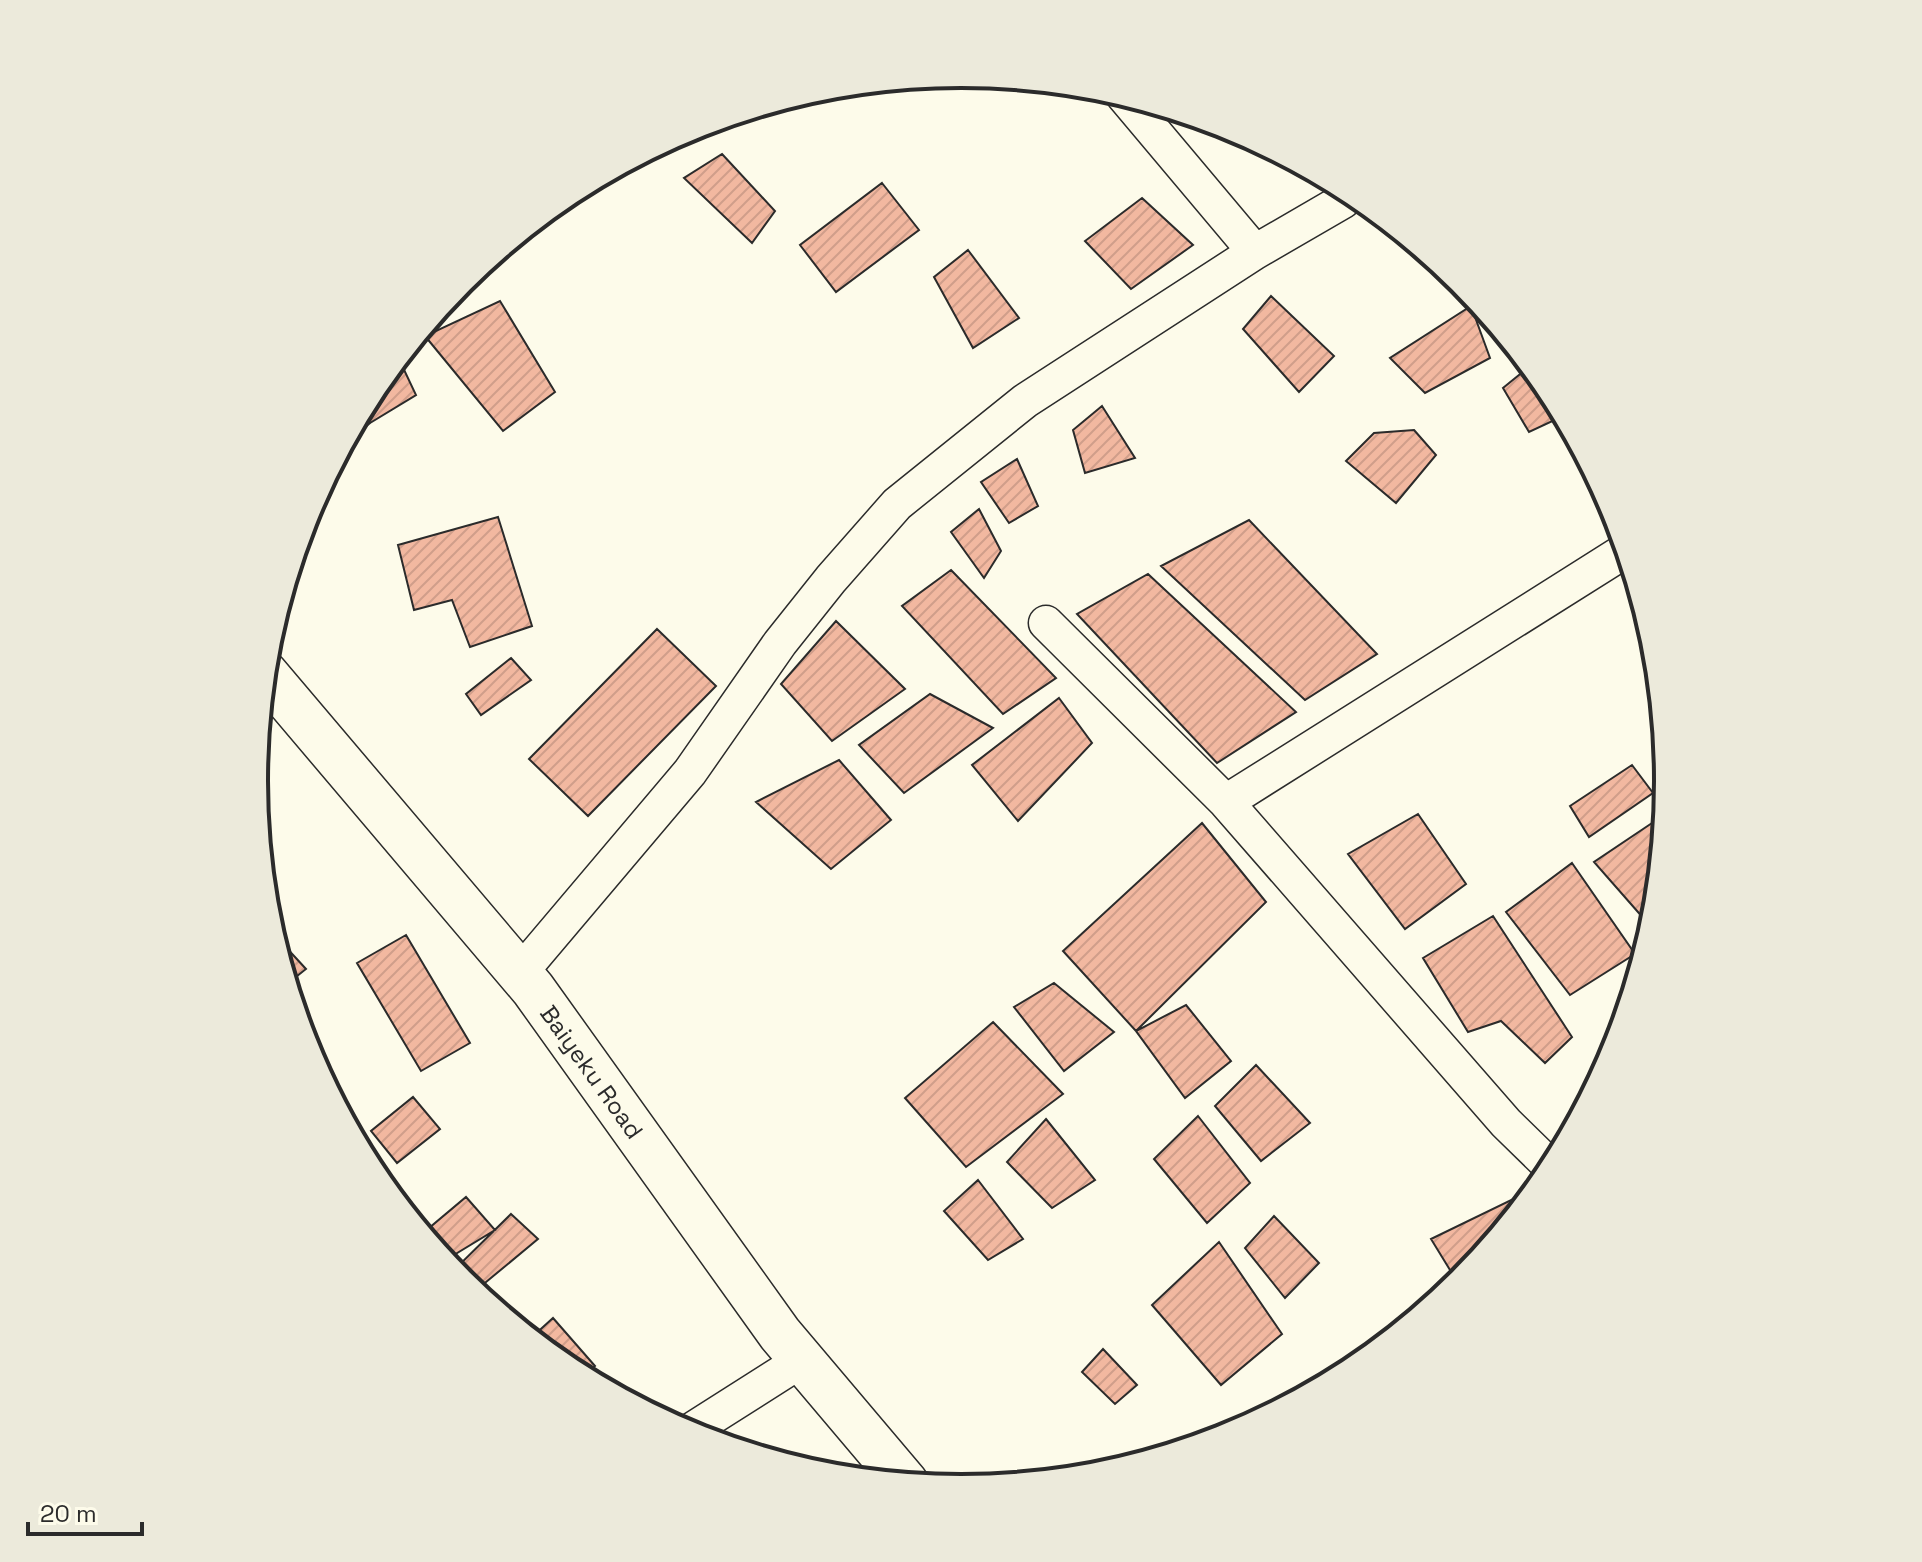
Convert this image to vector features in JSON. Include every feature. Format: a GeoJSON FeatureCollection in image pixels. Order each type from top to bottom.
{"type":"FeatureCollection","features":[{"type":"Feature","properties":{"kind":"main road","name":"Baiyeku Road"},"geometry":{"type":"LineString","coordinates":[[275,685],[533,989],[780,1334],[896,1471]]}},
{"type":"Feature","properties":{"kind":"street"},"geometry":{"type":"LineString","coordinates":[[1137,111],[1255,252]]}},
{"type":"Feature","properties":{"kind":"street"},"geometry":{"type":"LineString","coordinates":[[520,973],[690,772],[780,643],[897,504],[1025,401],[1255,252],[1341,202]]}},
{"type":"Feature","properties":{"kind":"street"},"geometry":{"type":"LineString","coordinates":[[1226,802],[1616,556]]}},
{"type":"Feature","properties":{"kind":"street"},"geometry":{"type":"LineString","coordinates":[[1046,623],[1226,802],[1506,1123],[1546,1151]]}},
{"type":"Feature","properties":{"kind":"street"},"geometry":{"type":"LineString","coordinates":[[702,1423],[802,1360]]}},
{"type":"Feature","properties":{"kind":"building"},"geometry":{"type":"Polygon","coordinates":[[[722,154],[775,211],[752,243],[684,178],[722,154]]]}},
{"type":"Feature","properties":{"kind":"building"},"geometry":{"type":"Polygon","coordinates":[[[882,183],[919,230],[836,292],[800,245],[882,183]]]}},
{"type":"Feature","properties":{"kind":"building"},"geometry":{"type":"Polygon","coordinates":[[[1142,198],[1193,245],[1131,289],[1085,241],[1142,198]]]}},
{"type":"Feature","properties":{"kind":"building"},"geometry":{"type":"Polygon","coordinates":[[[968,250],[1019,318],[973,348],[934,277],[968,250]]]}},
{"type":"Feature","properties":{"kind":"building"},"geometry":{"type":"Polygon","coordinates":[[[1271,296],[1334,356],[1299,392],[1243,329],[1271,296]]]}},
{"type":"Feature","properties":{"kind":"building"},"geometry":{"type":"Polygon","coordinates":[[[500,301],[555,392],[503,431],[428,339],[433,332],[500,301]]]}},
{"type":"Feature","properties":{"kind":"building"},"geometry":{"type":"Polygon","coordinates":[[[1467,308],[1475,316],[1490,358],[1425,393],[1390,358],[1467,308]]]}},
{"type":"Feature","properties":{"kind":"building"},"geometry":{"type":"Polygon","coordinates":[[[404,369],[416,395],[369,422],[404,369]]]}},
{"type":"Feature","properties":{"kind":"building"},"geometry":{"type":"Polygon","coordinates":[[[1521,373],[1552,421],[1529,432],[1503,388],[1521,373]]]}},
{"type":"Feature","properties":{"kind":"building"},"geometry":{"type":"Polygon","coordinates":[[[1102,406],[1135,458],[1085,473],[1073,430],[1102,406]]]}},
{"type":"Feature","properties":{"kind":"building"},"geometry":{"type":"Polygon","coordinates":[[[1414,430],[1436,455],[1396,503],[1346,461],[1374,433],[1414,430]]]}},
{"type":"Feature","properties":{"kind":"building"},"geometry":{"type":"Polygon","coordinates":[[[1017,459],[1038,506],[1009,523],[981,482],[1017,459]]]}},
{"type":"Feature","properties":{"kind":"building"},"geometry":{"type":"Polygon","coordinates":[[[979,509],[1001,551],[984,578],[951,532],[979,509]]]}},
{"type":"Feature","properties":{"kind":"building"},"geometry":{"type":"Polygon","coordinates":[[[498,517],[532,626],[470,647],[452,600],[414,610],[398,545],[498,517]]]}},
{"type":"Feature","properties":{"kind":"building"},"geometry":{"type":"Polygon","coordinates":[[[1249,520],[1377,654],[1305,700],[1161,566],[1249,520]]]}},
{"type":"Feature","properties":{"kind":"building"},"geometry":{"type":"Polygon","coordinates":[[[951,570],[1056,678],[1003,714],[902,606],[951,570]]]}},
{"type":"Feature","properties":{"kind":"building"},"geometry":{"type":"Polygon","coordinates":[[[1148,574],[1296,712],[1217,763],[1077,614],[1148,574]]]}},
{"type":"Feature","properties":{"kind":"building"},"geometry":{"type":"Polygon","coordinates":[[[836,621],[905,689],[832,741],[781,684],[836,621]]]}},
{"type":"Feature","properties":{"kind":"building"},"geometry":{"type":"Polygon","coordinates":[[[657,629],[716,686],[588,816],[529,759],[657,629]]]}},
{"type":"Feature","properties":{"kind":"building"},"geometry":{"type":"Polygon","coordinates":[[[511,658],[531,680],[481,715],[466,694],[511,658]]]}},
{"type":"Feature","properties":{"kind":"building"},"geometry":{"type":"Polygon","coordinates":[[[930,694],[993,728],[904,793],[859,745],[930,694]]]}},
{"type":"Feature","properties":{"kind":"building"},"geometry":{"type":"Polygon","coordinates":[[[1059,698],[1092,743],[1018,821],[972,765],[1059,698]]]}},
{"type":"Feature","properties":{"kind":"building"},"geometry":{"type":"Polygon","coordinates":[[[839,760],[891,820],[831,869],[756,802],[839,760]]]}},
{"type":"Feature","properties":{"kind":"building"},"geometry":{"type":"Polygon","coordinates":[[[1632,765],[1653,793],[1589,837],[1570,806],[1632,765]]]}},
{"type":"Feature","properties":{"kind":"building"},"geometry":{"type":"Polygon","coordinates":[[[1418,814],[1466,884],[1405,929],[1348,854],[1418,814]]]}},
{"type":"Feature","properties":{"kind":"building"},"geometry":{"type":"Polygon","coordinates":[[[1653,822],[1641,916],[1594,862],[1653,822]]]}},
{"type":"Feature","properties":{"kind":"building"},"geometry":{"type":"Polygon","coordinates":[[[1202,823],[1266,902],[1136,1031],[1063,951],[1202,823]]]}},
{"type":"Feature","properties":{"kind":"building"},"geometry":{"type":"Polygon","coordinates":[[[1572,863],[1632,950],[1631,957],[1570,995],[1506,912],[1572,863]]]}},
{"type":"Feature","properties":{"kind":"building"},"geometry":{"type":"Polygon","coordinates":[[[1493,916],[1572,1037],[1545,1063],[1501,1021],[1468,1032],[1423,958],[1493,916]]]}},
{"type":"Feature","properties":{"kind":"building"},"geometry":{"type":"Polygon","coordinates":[[[406,935],[470,1043],[421,1071],[357,963],[406,935]]]}},
{"type":"Feature","properties":{"kind":"building"},"geometry":{"type":"Polygon","coordinates":[[[290,951],[306,969],[297,976],[290,951]]]}},
{"type":"Feature","properties":{"kind":"building"},"geometry":{"type":"Polygon","coordinates":[[[1054,983],[1114,1032],[1064,1071],[1014,1007],[1054,983]]]}},
{"type":"Feature","properties":{"kind":"building"},"geometry":{"type":"Polygon","coordinates":[[[1186,1005],[1231,1061],[1185,1098],[1136,1031],[1186,1005]]]}},
{"type":"Feature","properties":{"kind":"building"},"geometry":{"type":"Polygon","coordinates":[[[993,1022],[1063,1094],[966,1167],[905,1098],[993,1022]]]}},
{"type":"Feature","properties":{"kind":"building"},"geometry":{"type":"Polygon","coordinates":[[[1256,1065],[1310,1123],[1261,1161],[1215,1106],[1256,1065]]]}},
{"type":"Feature","properties":{"kind":"building"},"geometry":{"type":"Polygon","coordinates":[[[413,1097],[440,1129],[397,1163],[371,1131],[413,1097]]]}},
{"type":"Feature","properties":{"kind":"building"},"geometry":{"type":"Polygon","coordinates":[[[1198,1116],[1250,1183],[1207,1223],[1154,1159],[1198,1116]]]}},
{"type":"Feature","properties":{"kind":"building"},"geometry":{"type":"Polygon","coordinates":[[[1046,1119],[1095,1180],[1052,1208],[1007,1162],[1046,1119]]]}},
{"type":"Feature","properties":{"kind":"building"},"geometry":{"type":"Polygon","coordinates":[[[978,1180],[1023,1239],[988,1260],[944,1211],[978,1180]]]}},
{"type":"Feature","properties":{"kind":"building"},"geometry":{"type":"Polygon","coordinates":[[[466,1197],[495,1230],[455,1254],[431,1227],[466,1197]]]}},
{"type":"Feature","properties":{"kind":"building"},"geometry":{"type":"Polygon","coordinates":[[[1514,1199],[1451,1271],[1431,1239],[1514,1199]]]}},
{"type":"Feature","properties":{"kind":"building"},"geometry":{"type":"Polygon","coordinates":[[[511,1214],[538,1239],[484,1283],[462,1262],[511,1214]]]}},
{"type":"Feature","properties":{"kind":"building"},"geometry":{"type":"Polygon","coordinates":[[[1274,1216],[1319,1263],[1285,1298],[1245,1248],[1274,1216]]]}},
{"type":"Feature","properties":{"kind":"building"},"geometry":{"type":"Polygon","coordinates":[[[1219,1242],[1282,1334],[1221,1385],[1152,1305],[1219,1242]]]}},
{"type":"Feature","properties":{"kind":"building"},"geometry":{"type":"Polygon","coordinates":[[[553,1318],[595,1366],[593,1368],[539,1331],[553,1318]]]}},
{"type":"Feature","properties":{"kind":"building"},"geometry":{"type":"Polygon","coordinates":[[[1103,1349],[1137,1385],[1115,1404],[1082,1372],[1103,1349]]]}}]}
